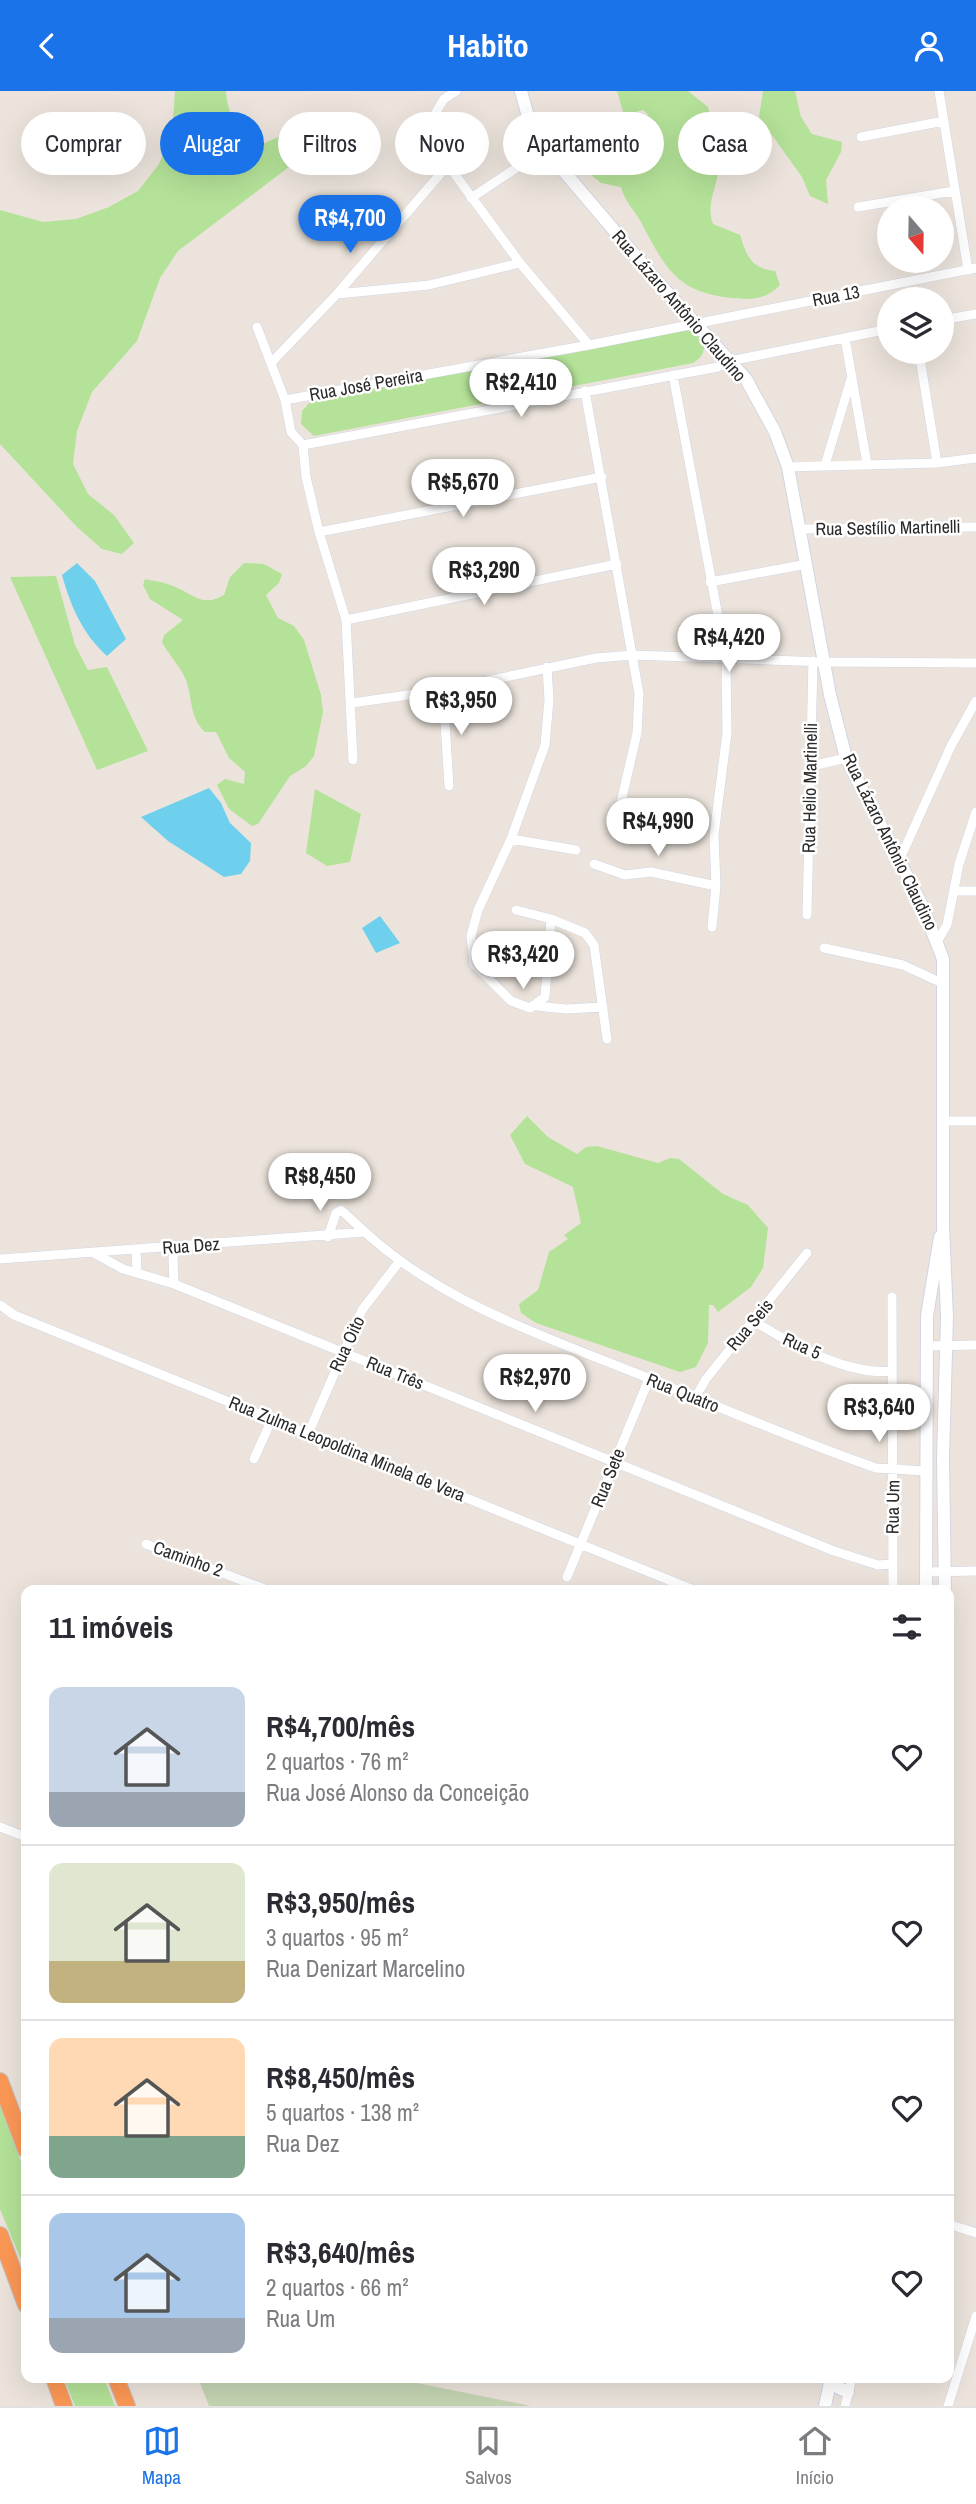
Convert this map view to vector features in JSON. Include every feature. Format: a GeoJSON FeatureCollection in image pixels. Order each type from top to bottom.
{"type":"FeatureCollection","features":[{"type":"Feature","properties":{"kind":"highway"},"geometry":{"type":"LineString","coordinates":[[0,2081],[21,2137]]}},
{"type":"Feature","properties":{"kind":"highway"},"geometry":{"type":"LineString","coordinates":[[0,2235],[21,2292]]}},
{"type":"Feature","properties":{"kind":"highway"},"geometry":{"type":"LineString","coordinates":[[56,2383],[64,2406]]}},
{"type":"Feature","properties":{"kind":"highway"},"geometry":{"type":"LineString","coordinates":[[118,2383],[127,2406]]}},
{"type":"Feature","properties":{"kind":"main road","name":"Rua Lázaro Antônio Claudino"},"geometry":{"type":"LineString","coordinates":[[520,91],[526,112]]}},
{"type":"Feature","properties":{"kind":"main road","name":"Rua Lázaro Antônio Claudino"},"geometry":{"type":"LineString","coordinates":[[567,175],[730,361],[760,403],[788,467],[807,564],[819,662],[846,758],[938,940],[944,984],[943,1226],[947,1280],[944,1585]]}},
{"type":"Feature","properties":{"kind":"main road","name":"Rua Lázaro Antônio Claudino"},"geometry":{"type":"LineString","coordinates":[[926,1585],[927,1346],[930,1291],[943,1226]]}},
{"type":"Feature","properties":{"kind":"main road"},"geometry":{"type":"LineString","coordinates":[[825,2406],[830,2383]]}},
{"type":"Feature","properties":{"kind":"main road"},"geometry":{"type":"LineString","coordinates":[[835,2383],[848,2392]]}},
{"type":"Feature","properties":{"kind":"street"},"geometry":{"type":"LineString","coordinates":[[436,112],[444,99],[456,91]]}},
{"type":"Feature","properties":{"kind":"street"},"geometry":{"type":"LineString","coordinates":[[940,91],[954,191],[972,269]]}},
{"type":"Feature","properties":{"kind":"street"},"geometry":{"type":"LineString","coordinates":[[861,137],[944,121]]}},
{"type":"Feature","properties":{"kind":"street"},"geometry":{"type":"LineString","coordinates":[[271,363],[337,294],[439,175]]}},
{"type":"Feature","properties":{"kind":"street"},"geometry":{"type":"LineString","coordinates":[[455,175],[520,263],[589,345]]}},
{"type":"Feature","properties":{"kind":"street"},"geometry":{"type":"LineString","coordinates":[[471,198],[506,175]]}},
{"type":"Feature","properties":{"kind":"street"},"geometry":{"type":"LineString","coordinates":[[858,207],[954,191]]}},
{"type":"Feature","properties":{"kind":"street"},"geometry":{"type":"LineString","coordinates":[[337,294],[429,285],[493,272],[520,263]]}},
{"type":"Feature","properties":{"kind":"street","name":"Rua 13"},"geometry":{"type":"LineString","coordinates":[[695,324],[972,269]]}},
{"type":"Feature","properties":{"kind":"street"},"geometry":{"type":"LineString","coordinates":[[954,318],[976,314]]}},
{"type":"Feature","properties":{"kind":"street","name":"Rua José Pereira"},"geometry":{"type":"LineString","coordinates":[[285,400],[695,324]]}},
{"type":"Feature","properties":{"kind":"street"},"geometry":{"type":"LineString","coordinates":[[257,327],[285,400],[291,432],[303,445],[306,477],[319,532],[346,621],[353,760]]}},
{"type":"Feature","properties":{"kind":"street"},"geometry":{"type":"LineString","coordinates":[[303,445],[673,375],[877,331]]}},
{"type":"Feature","properties":{"kind":"street"},"geometry":{"type":"LineString","coordinates":[[845,338],[867,464]]}},
{"type":"Feature","properties":{"kind":"street"},"geometry":{"type":"LineString","coordinates":[[921,364],[937,463]]}},
{"type":"Feature","properties":{"kind":"street"},"geometry":{"type":"LineString","coordinates":[[673,375],[726,659],[727,733],[714,835],[716,885],[712,927]]}},
{"type":"Feature","properties":{"kind":"street"},"geometry":{"type":"LineString","coordinates":[[825,465],[852,376]]}},
{"type":"Feature","properties":{"kind":"street"},"geometry":{"type":"LineString","coordinates":[[584,391],[639,694],[637,733],[616,824]]}},
{"type":"Feature","properties":{"kind":"street"},"geometry":{"type":"LineString","coordinates":[[788,467],[937,463],[976,458]]}},
{"type":"Feature","properties":{"kind":"street"},"geometry":{"type":"LineString","coordinates":[[319,532],[601,477]]}},
{"type":"Feature","properties":{"kind":"street","name":"Rua Sestílio Martinelli"},"geometry":{"type":"LineString","coordinates":[[800,529],[976,527]]}},
{"type":"Feature","properties":{"kind":"street"},"geometry":{"type":"LineString","coordinates":[[346,621],[617,564]]}},
{"type":"Feature","properties":{"kind":"street"},"geometry":{"type":"LineString","coordinates":[[710,582],[807,564]]}},
{"type":"Feature","properties":{"kind":"street"},"geometry":{"type":"LineString","coordinates":[[352,703],[443,690],[547,667],[633,655],[819,662],[976,663]]}},
{"type":"Feature","properties":{"kind":"street","name":"Rua Helio Martinelli"},"geometry":{"type":"LineString","coordinates":[[807,915],[811,766],[819,662]]}},
{"type":"Feature","properties":{"kind":"street"},"geometry":{"type":"LineString","coordinates":[[547,667],[549,700],[545,745],[511,839],[478,910],[471,936],[474,964],[512,1002],[524,1007],[603,1007]]}},
{"type":"Feature","properties":{"kind":"street"},"geometry":{"type":"LineString","coordinates":[[443,690],[449,786]]}},
{"type":"Feature","properties":{"kind":"street"},"geometry":{"type":"LineString","coordinates":[[899,861],[951,746],[976,701]]}},
{"type":"Feature","properties":{"kind":"street"},"geometry":{"type":"LineString","coordinates":[[811,766],[846,758]]}},
{"type":"Feature","properties":{"kind":"street"},"geometry":{"type":"LineString","coordinates":[[938,940],[947,925],[958,864],[976,811]]}},
{"type":"Feature","properties":{"kind":"street"},"geometry":{"type":"LineString","coordinates":[[511,839],[576,850]]}},
{"type":"Feature","properties":{"kind":"street"},"geometry":{"type":"LineString","coordinates":[[594,864],[625,875],[651,872],[716,885]]}},
{"type":"Feature","properties":{"kind":"street"},"geometry":{"type":"LineString","coordinates":[[954,891],[976,891]]}},
{"type":"Feature","properties":{"kind":"street"},"geometry":{"type":"LineString","coordinates":[[516,910],[551,919],[585,933],[594,945],[607,1039]]}},
{"type":"Feature","properties":{"kind":"street"},"geometry":{"type":"LineString","coordinates":[[537,1006],[545,997],[551,919]]}},
{"type":"Feature","properties":{"kind":"street"},"geometry":{"type":"LineString","coordinates":[[824,948],[903,965],[944,984]]}},
{"type":"Feature","properties":{"kind":"street"},"geometry":{"type":"LineString","coordinates":[[943,1121],[976,1121]]}},
{"type":"Feature","properties":{"kind":"street"},"geometry":{"type":"LineString","coordinates":[[328,1237],[336,1213],[341,1210],[365,1233]]}},
{"type":"Feature","properties":{"kind":"street","name":"Rua Dez"},"geometry":{"type":"LineString","coordinates":[[0,1259],[365,1233]]}},
{"type":"Feature","properties":{"kind":"street","name":"Rua Quatro"},"geometry":{"type":"LineString","coordinates":[[365,1233],[399,1262],[494,1314],[695,1398],[861,1463],[894,1471],[925,1471]]}},
{"type":"Feature","properties":{"kind":"street"},"geometry":{"type":"LineString","coordinates":[[174,1284],[173,1258],[176,1247]]}},
{"type":"Feature","properties":{"kind":"street"},"geometry":{"type":"LineString","coordinates":[[136,1250],[137,1273]]}},
{"type":"Feature","properties":{"kind":"street","name":"Rua Três"},"geometry":{"type":"LineString","coordinates":[[94,1253],[137,1273],[174,1284],[342,1351],[834,1551],[878,1565],[893,1565]]}},
{"type":"Feature","properties":{"kind":"street","name":"Rua Seis"},"geometry":{"type":"LineString","coordinates":[[695,1398],[706,1379],[807,1253]]}},
{"type":"Feature","properties":{"kind":"street","name":"Rua Oito"},"geometry":{"type":"LineString","coordinates":[[308,1434],[362,1310],[399,1262]]}},
{"type":"Feature","properties":{"kind":"street","name":"Rua Um"},"geometry":{"type":"LineString","coordinates":[[892,1297],[893,1585]]}},
{"type":"Feature","properties":{"kind":"street","name":"Rua Zulma Leopoldina Minela de Vera"},"geometry":{"type":"LineString","coordinates":[[0,1305],[14,1315],[681,1585]]}},
{"type":"Feature","properties":{"kind":"street","name":"Rua 5"},"geometry":{"type":"LineString","coordinates":[[754,1321],[782,1339],[860,1371],[892,1371]]}},
{"type":"Feature","properties":{"kind":"street"},"geometry":{"type":"LineString","coordinates":[[927,1346],[976,1345]]}},
{"type":"Feature","properties":{"kind":"street","name":"Rua Sete"},"geometry":{"type":"LineString","coordinates":[[567,1577],[649,1379]]}},
{"type":"Feature","properties":{"kind":"street"},"geometry":{"type":"LineString","coordinates":[[254,1458],[272,1419]]}},
{"type":"Feature","properties":{"kind":"street","name":"Caminho 2"},"geometry":{"type":"LineString","coordinates":[[146,1544],[254,1585]]}},
{"type":"Feature","properties":{"kind":"street"},"geometry":{"type":"LineString","coordinates":[[926,1572],[976,1571]]}},
{"type":"Feature","properties":{"kind":"street"},"geometry":{"type":"LineString","coordinates":[[0,1827],[21,1835]]}},
{"type":"Feature","properties":{"kind":"street"},"geometry":{"type":"LineString","coordinates":[[954,2226],[976,2234]]}},
{"type":"Feature","properties":{"kind":"street"},"geometry":{"type":"LineString","coordinates":[[948,2406],[976,2316]]}},
{"type":"Feature","properties":{"kind":"street"},"geometry":{"type":"LineString","coordinates":[[845,2406],[851,2383]]}},
{"type":"Feature","properties":{"kind":"green space"},"geometry":{"type":"Polygon","coordinates":[[[175,91],[226,91],[230,112],[174,112],[175,91]]]}},
{"type":"Feature","properties":{"kind":"green space"},"geometry":{"type":"Polygon","coordinates":[[[617,91],[688,91],[708,107],[709,112],[678,112],[678,175],[717,175],[711,202],[713,224],[740,235],[751,260],[760,267],[775,271],[780,285],[769,294],[758,298],[739,299],[698,290],[675,276],[658,254],[621,187],[601,183],[591,175],[664,175],[664,112],[623,112],[617,91]]]}},
{"type":"Feature","properties":{"kind":"green space"},"geometry":{"type":"Polygon","coordinates":[[[763,91],[795,91],[801,117],[812,134],[842,142],[841,152],[826,180],[828,204],[810,196],[802,177],[772,135],[772,112],[760,112],[763,91]]]}},
{"type":"Feature","properties":{"kind":"green space"},"geometry":{"type":"Polygon","coordinates":[[[278,137],[278,175],[178,251],[160,278],[137,341],[92,392],[77,431],[73,464],[88,494],[114,515],[134,543],[122,554],[102,549],[77,527],[0,444],[0,210],[43,222],[76,219],[109,207],[138,191],[160,162],[160,175],[264,175],[264,143],[278,137]]]}},
{"type":"Feature","properties":{"kind":"green space"},"geometry":{"type":"Polygon","coordinates":[[[689,329],[699,336],[704,345],[702,355],[693,363],[314,436],[301,424],[302,411],[311,401],[689,329]]]}},
{"type":"Feature","properties":{"kind":"green space"},"geometry":{"type":"Polygon","coordinates":[[[244,563],[264,564],[282,574],[279,583],[266,595],[278,618],[294,626],[304,640],[321,695],[323,712],[314,756],[306,766],[290,776],[258,824],[252,826],[229,809],[217,785],[225,779],[244,784],[245,772],[229,758],[216,732],[205,732],[196,720],[186,680],[162,642],[164,635],[183,620],[150,599],[143,585],[145,579],[170,585],[203,600],[216,599],[224,595],[230,577],[244,563]]]}},
{"type":"Feature","properties":{"kind":"green space"},"geometry":{"type":"Polygon","coordinates":[[[56,576],[75,645],[88,670],[107,667],[148,751],[97,770],[10,577],[56,576]]]}},
{"type":"Feature","properties":{"kind":"green space"},"geometry":{"type":"Polygon","coordinates":[[[315,789],[361,814],[350,862],[327,866],[306,853],[315,789]]]}},
{"type":"Feature","properties":{"kind":"green space"},"geometry":{"type":"Polygon","coordinates":[[[527,1116],[548,1137],[577,1154],[586,1147],[597,1146],[658,1163],[670,1158],[679,1159],[723,1194],[748,1205],[768,1228],[763,1268],[751,1287],[718,1312],[713,1305],[709,1305],[708,1343],[696,1367],[680,1372],[536,1323],[521,1313],[519,1304],[538,1290],[549,1252],[568,1239],[564,1235],[581,1223],[573,1187],[525,1164],[510,1135],[527,1116]]]}},
{"type":"Feature","properties":{"kind":"green space"},"geometry":{"type":"Polygon","coordinates":[[[0,2106],[21,2162],[21,2260],[0,2209],[0,2106]]]}},
{"type":"Feature","properties":{"kind":"green space"},"geometry":{"type":"Polygon","coordinates":[[[66,2383],[106,2383],[115,2406],[75,2406],[66,2383]]]}},
{"type":"Feature","properties":{"kind":"green space"},"geometry":{"type":"Polygon","coordinates":[[[200,2383],[417,2383],[531,2406],[209,2406],[200,2383]]]}},
{"type":"Feature","properties":{"kind":"water"},"geometry":{"type":"Polygon","coordinates":[[[77,563],[95,581],[126,639],[107,656],[84,629],[65,587],[62,575],[77,563]]]}},
{"type":"Feature","properties":{"kind":"water"},"geometry":{"type":"Polygon","coordinates":[[[209,788],[221,803],[230,823],[251,843],[250,861],[241,874],[224,877],[168,841],[141,817],[209,788]]]}},
{"type":"Feature","properties":{"kind":"water"},"geometry":{"type":"Polygon","coordinates":[[[380,916],[400,943],[376,953],[362,928],[380,916]]]}}]}
